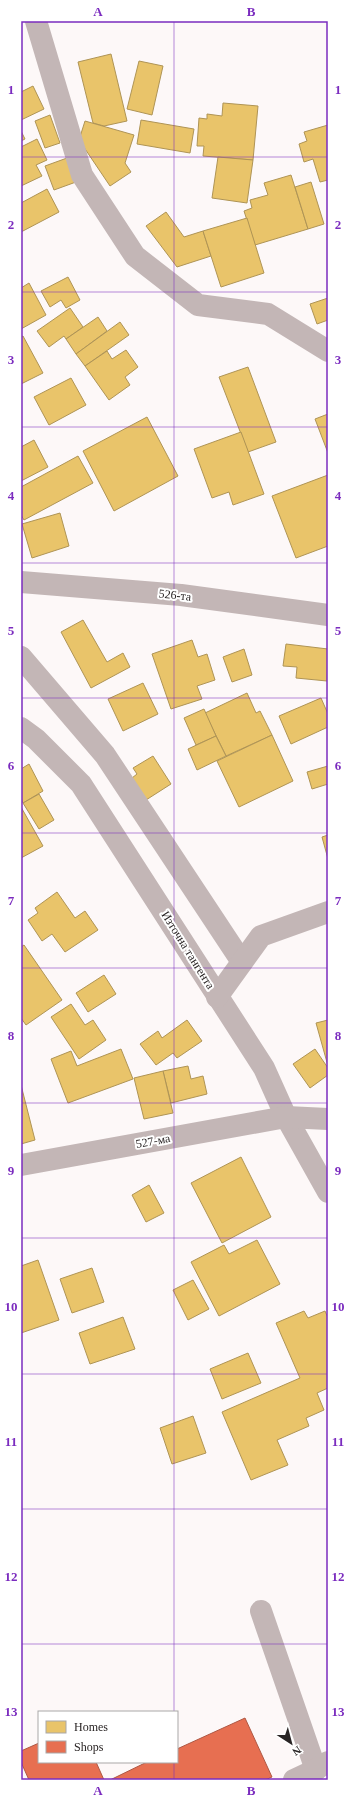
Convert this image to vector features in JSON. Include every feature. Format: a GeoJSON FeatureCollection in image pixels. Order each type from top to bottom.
{"type":"FeatureCollection","features":[{"type":"Feature","properties":{"kind":"street"},"geometry":{"type":"LineString","coordinates":[[36,21],[82,175],[135,256],[198,305],[268,314],[328,352]]}},
{"type":"Feature","properties":{"kind":"street","name":"526-та"},"geometry":{"type":"LineString","coordinates":[[21,582],[181,595],[328,616]]}},
{"type":"Feature","properties":{"kind":"street"},"geometry":{"type":"LineString","coordinates":[[21,657],[105,755],[242,962]]}},
{"type":"Feature","properties":{"kind":"street","name":"Източна тангента"},"geometry":{"type":"LineString","coordinates":[[21,728],[36,739],[81,784],[264,1068],[286,1117],[328,1192]]}},
{"type":"Feature","properties":{"kind":"street"},"geometry":{"type":"LineString","coordinates":[[217,997],[261,936],[328,912]]}},
{"type":"Feature","properties":{"kind":"street","name":"527-ма"},"geometry":{"type":"LineString","coordinates":[[21,1165],[286,1117],[328,1119]]}},
{"type":"Feature","properties":{"kind":"street"},"geometry":{"type":"LineString","coordinates":[[260,1611],[322,1766],[294,1780]]}},
{"type":"Feature","properties":{"kind":"building: Homes"},"geometry":{"type":"Polygon","coordinates":[[[111,54],[127,121],[104,126],[93,123],[78,62],[111,54]]]}},
{"type":"Feature","properties":{"kind":"building: Homes"},"geometry":{"type":"Polygon","coordinates":[[[139,61],[163,66],[152,115],[127,109],[139,61]]]}},
{"type":"Feature","properties":{"kind":"building: Homes"},"geometry":{"type":"Polygon","coordinates":[[[33,86],[44,109],[21,120],[21,92],[33,86]]]}},
{"type":"Feature","properties":{"kind":"building: Homes"},"geometry":{"type":"Polygon","coordinates":[[[223,103],[258,106],[253,160],[203,156],[204,146],[197,146],[199,118],[207,119],[207,114],[222,116],[223,103]]]}},
{"type":"Feature","properties":{"kind":"building: Homes"},"geometry":{"type":"Polygon","coordinates":[[[50,115],[60,143],[45,148],[35,121],[50,115]]]}},
{"type":"Feature","properties":{"kind":"building: Homes"},"geometry":{"type":"Polygon","coordinates":[[[141,120],[194,129],[190,153],[137,144],[141,120]]]}},
{"type":"Feature","properties":{"kind":"building: Homes"},"geometry":{"type":"Polygon","coordinates":[[[85,121],[134,135],[125,163],[131,172],[110,186],[79,140],[85,121]]]}},
{"type":"Feature","properties":{"kind":"building: Homes"},"geometry":{"type":"Polygon","coordinates":[[[328,125],[328,180],[320,182],[313,159],[304,162],[299,144],[307,141],[304,132],[328,125]]]}},
{"type":"Feature","properties":{"kind":"building: Homes"},"geometry":{"type":"Polygon","coordinates":[[[21,131],[25,139],[21,141],[21,131]]]}},
{"type":"Feature","properties":{"kind":"building: Homes"},"geometry":{"type":"Polygon","coordinates":[[[37,139],[47,160],[36,165],[42,176],[21,186],[21,147],[37,139]]]}},
{"type":"Feature","properties":{"kind":"building: Homes"},"geometry":{"type":"Polygon","coordinates":[[[218,157],[253,160],[247,203],[212,198],[218,157]]]}},
{"type":"Feature","properties":{"kind":"building: Homes"},"geometry":{"type":"Polygon","coordinates":[[[67,158],[76,182],[54,190],[45,166],[67,158]]]}},
{"type":"Feature","properties":{"kind":"building: Homes"},"geometry":{"type":"Polygon","coordinates":[[[291,175],[308,229],[255,245],[244,211],[252,208],[250,200],[268,195],[264,183],[291,175]]]}},
{"type":"Feature","properties":{"kind":"building: Homes"},"geometry":{"type":"Polygon","coordinates":[[[311,182],[324,224],[308,229],[295,187],[311,182]]]}},
{"type":"Feature","properties":{"kind":"building: Homes"},"geometry":{"type":"Polygon","coordinates":[[[47,189],[59,212],[21,232],[21,203],[47,189]]]}},
{"type":"Feature","properties":{"kind":"building: Homes"},"geometry":{"type":"Polygon","coordinates":[[[166,212],[184,237],[203,231],[211,256],[177,267],[146,226],[166,212]]]}},
{"type":"Feature","properties":{"kind":"building: Homes"},"geometry":{"type":"Polygon","coordinates":[[[247,218],[264,273],[221,287],[203,231],[247,218]]]}},
{"type":"Feature","properties":{"kind":"building: Homes"},"geometry":{"type":"Polygon","coordinates":[[[68,277],[80,300],[66,308],[61,300],[50,307],[41,291],[68,277]]]}},
{"type":"Feature","properties":{"kind":"building: Homes"},"geometry":{"type":"Polygon","coordinates":[[[29,283],[46,315],[21,329],[21,288],[29,283]]]}},
{"type":"Feature","properties":{"kind":"building: Homes"},"geometry":{"type":"Polygon","coordinates":[[[328,298],[328,320],[317,324],[310,304],[328,298]]]}},
{"type":"Feature","properties":{"kind":"building: Homes"},"geometry":{"type":"Polygon","coordinates":[[[70,308],[83,327],[66,339],[64,336],[49,347],[37,331],[70,308]]]}},
{"type":"Feature","properties":{"kind":"building: Homes"},"geometry":{"type":"Polygon","coordinates":[[[98,317],[107,331],[76,354],[66,339],[98,317]]]}},
{"type":"Feature","properties":{"kind":"building: Homes"},"geometry":{"type":"Polygon","coordinates":[[[120,322],[129,335],[85,366],[76,354],[120,322]]]}},
{"type":"Feature","properties":{"kind":"building: Homes"},"geometry":{"type":"Polygon","coordinates":[[[23,336],[43,373],[21,384],[21,337],[23,336]]]}},
{"type":"Feature","properties":{"kind":"building: Homes"},"geometry":{"type":"Polygon","coordinates":[[[126,350],[138,367],[125,377],[130,385],[109,400],[85,366],[107,351],[112,359],[126,350]]]}},
{"type":"Feature","properties":{"kind":"building: Homes"},"geometry":{"type":"Polygon","coordinates":[[[248,367],[276,442],[248,452],[219,377],[248,367]]]}},
{"type":"Feature","properties":{"kind":"building: Homes"},"geometry":{"type":"Polygon","coordinates":[[[71,378],[86,405],[49,425],[34,397],[71,378]]]}},
{"type":"Feature","properties":{"kind":"building: Homes"},"geometry":{"type":"Polygon","coordinates":[[[328,414],[328,453],[315,419],[328,414]]]}},
{"type":"Feature","properties":{"kind":"building: Homes"},"geometry":{"type":"Polygon","coordinates":[[[147,417],[178,476],[114,511],[83,451],[147,417]]]}},
{"type":"Feature","properties":{"kind":"building: Homes"},"geometry":{"type":"Polygon","coordinates":[[[241,432],[264,494],[233,505],[229,492],[212,498],[194,449],[241,432]]]}},
{"type":"Feature","properties":{"kind":"building: Homes"},"geometry":{"type":"Polygon","coordinates":[[[34,440],[48,467],[21,481],[21,447],[34,440]]]}},
{"type":"Feature","properties":{"kind":"building: Homes"},"geometry":{"type":"Polygon","coordinates":[[[78,456],[93,483],[24,520],[21,515],[21,487],[78,456]]]}},
{"type":"Feature","properties":{"kind":"building: Homes"},"geometry":{"type":"Polygon","coordinates":[[[328,475],[328,546],[296,558],[272,496],[328,475]]]}},
{"type":"Feature","properties":{"kind":"building: Homes"},"geometry":{"type":"Polygon","coordinates":[[[60,513],[69,546],[32,558],[22,524],[60,513]]]}},
{"type":"Feature","properties":{"kind":"building: Homes"},"geometry":{"type":"Polygon","coordinates":[[[83,620],[107,662],[123,653],[130,667],[91,688],[61,632],[83,620]]]}},
{"type":"Feature","properties":{"kind":"building: Homes"},"geometry":{"type":"Polygon","coordinates":[[[192,640],[198,657],[207,654],[215,680],[197,686],[202,699],[171,709],[152,654],[192,640]]]}},
{"type":"Feature","properties":{"kind":"building: Homes"},"geometry":{"type":"Polygon","coordinates":[[[286,644],[328,649],[327,681],[296,678],[297,667],[283,666],[286,644]]]}},
{"type":"Feature","properties":{"kind":"building: Homes"},"geometry":{"type":"Polygon","coordinates":[[[244,649],[252,675],[232,682],[223,657],[244,649]]]}},
{"type":"Feature","properties":{"kind":"building: Homes"},"geometry":{"type":"Polygon","coordinates":[[[143,683],[158,714],[123,731],[108,699],[143,683]]]}},
{"type":"Feature","properties":{"kind":"building: Homes"},"geometry":{"type":"Polygon","coordinates":[[[247,693],[256,713],[260,711],[272,735],[226,756],[205,713],[247,693]]]}},
{"type":"Feature","properties":{"kind":"building: Homes"},"geometry":{"type":"Polygon","coordinates":[[[321,698],[328,714],[328,727],[291,744],[279,716],[321,698]]]}},
{"type":"Feature","properties":{"kind":"building: Homes"},"geometry":{"type":"Polygon","coordinates":[[[204,709],[216,736],[196,745],[184,718],[204,709]]]}},
{"type":"Feature","properties":{"kind":"building: Homes"},"geometry":{"type":"Polygon","coordinates":[[[272,735],[293,781],[239,807],[217,761],[272,735]]]}},
{"type":"Feature","properties":{"kind":"building: Homes"},"geometry":{"type":"Polygon","coordinates":[[[216,736],[226,756],[197,770],[188,749],[216,736]]]}},
{"type":"Feature","properties":{"kind":"building: Homes"},"geometry":{"type":"Polygon","coordinates":[[[153,756],[171,784],[146,800],[132,778],[137,774],[133,768],[153,756]]]}},
{"type":"Feature","properties":{"kind":"building: Homes"},"geometry":{"type":"Polygon","coordinates":[[[29,764],[43,791],[23,803],[21,798],[21,769],[29,764]]]}},
{"type":"Feature","properties":{"kind":"building: Homes"},"geometry":{"type":"Polygon","coordinates":[[[328,766],[328,784],[312,789],[307,772],[328,766]]]}},
{"type":"Feature","properties":{"kind":"building: Homes"},"geometry":{"type":"Polygon","coordinates":[[[39,794],[54,820],[39,829],[23,803],[39,794]]]}},
{"type":"Feature","properties":{"kind":"building: Homes"},"geometry":{"type":"Polygon","coordinates":[[[21,807],[43,846],[21,858],[21,807]]]}},
{"type":"Feature","properties":{"kind":"building: Homes"},"geometry":{"type":"Polygon","coordinates":[[[328,835],[328,859],[322,837],[328,835]]]}},
{"type":"Feature","properties":{"kind":"building: Homes"},"geometry":{"type":"Polygon","coordinates":[[[57,892],[75,918],[85,911],[98,930],[65,952],[52,934],[42,941],[28,920],[38,913],[35,908],[57,892]]]}},
{"type":"Feature","properties":{"kind":"building: Homes"},"geometry":{"type":"Polygon","coordinates":[[[24,945],[62,1000],[26,1025],[21,1018],[21,947],[24,945]]]}},
{"type":"Feature","properties":{"kind":"building: Homes"},"geometry":{"type":"Polygon","coordinates":[[[104,975],[116,994],[88,1012],[76,993],[104,975]]]}},
{"type":"Feature","properties":{"kind":"building: Homes"},"geometry":{"type":"Polygon","coordinates":[[[71,1004],[85,1025],[93,1020],[106,1040],[79,1059],[51,1017],[71,1004]]]}},
{"type":"Feature","properties":{"kind":"building: Homes"},"geometry":{"type":"Polygon","coordinates":[[[187,1020],[202,1041],[177,1058],[173,1053],[156,1065],[140,1044],[158,1031],[162,1038],[187,1020]]]}},
{"type":"Feature","properties":{"kind":"building: Homes"},"geometry":{"type":"Polygon","coordinates":[[[328,1020],[328,1066],[316,1023],[328,1020]]]}},
{"type":"Feature","properties":{"kind":"building: Homes"},"geometry":{"type":"Polygon","coordinates":[[[121,1049],[133,1079],[68,1103],[51,1059],[71,1051],[77,1066],[121,1049]]]}},
{"type":"Feature","properties":{"kind":"building: Homes"},"geometry":{"type":"Polygon","coordinates":[[[315,1049],[328,1068],[328,1075],[310,1088],[293,1064],[315,1049]]]}},
{"type":"Feature","properties":{"kind":"building: Homes"},"geometry":{"type":"Polygon","coordinates":[[[188,1066],[191,1079],[203,1076],[207,1094],[171,1103],[163,1071],[188,1066]]]}},
{"type":"Feature","properties":{"kind":"building: Homes"},"geometry":{"type":"Polygon","coordinates":[[[163,1071],[173,1113],[144,1119],[134,1078],[163,1071]]]}},
{"type":"Feature","properties":{"kind":"building: Homes"},"geometry":{"type":"Polygon","coordinates":[[[21,1085],[35,1140],[21,1144],[21,1085]]]}},
{"type":"Feature","properties":{"kind":"building: Homes"},"geometry":{"type":"Polygon","coordinates":[[[241,1157],[271,1217],[222,1243],[191,1183],[241,1157]]]}},
{"type":"Feature","properties":{"kind":"building: Homes"},"geometry":{"type":"Polygon","coordinates":[[[149,1185],[164,1213],[146,1222],[132,1195],[149,1185]]]}},
{"type":"Feature","properties":{"kind":"building: Homes"},"geometry":{"type":"Polygon","coordinates":[[[257,1240],[280,1284],[219,1316],[191,1262],[224,1245],[229,1254],[257,1240]]]}},
{"type":"Feature","properties":{"kind":"building: Homes"},"geometry":{"type":"Polygon","coordinates":[[[38,1260],[59,1320],[21,1333],[21,1266],[38,1260]]]}},
{"type":"Feature","properties":{"kind":"building: Homes"},"geometry":{"type":"Polygon","coordinates":[[[92,1268],[104,1302],[72,1313],[60,1279],[92,1268]]]}},
{"type":"Feature","properties":{"kind":"building: Homes"},"geometry":{"type":"Polygon","coordinates":[[[193,1280],[209,1309],[188,1320],[173,1290],[193,1280]]]}},
{"type":"Feature","properties":{"kind":"building: Homes"},"geometry":{"type":"Polygon","coordinates":[[[304,1311],[308,1318],[325,1311],[328,1318],[328,1388],[317,1393],[324,1410],[306,1418],[309,1426],[277,1440],[288,1465],[251,1480],[222,1412],[300,1378],[276,1323],[304,1311]]]}},
{"type":"Feature","properties":{"kind":"building: Homes"},"geometry":{"type":"Polygon","coordinates":[[[123,1317],[135,1349],[90,1364],[79,1333],[123,1317]]]}},
{"type":"Feature","properties":{"kind":"building: Homes"},"geometry":{"type":"Polygon","coordinates":[[[248,1353],[261,1383],[222,1399],[210,1369],[248,1353]]]}},
{"type":"Feature","properties":{"kind":"building: Homes"},"geometry":{"type":"Polygon","coordinates":[[[193,1416],[206,1453],[172,1464],[160,1428],[193,1416]]]}},
{"type":"Feature","properties":{"kind":"building: Shops"},"geometry":{"type":"Polygon","coordinates":[[[245,1718],[272,1777],[265,1780],[110,1780],[145,1763],[178,1763],[178,1749],[245,1718]]]}},
{"type":"Feature","properties":{"kind":"building: Shops"},"geometry":{"type":"Polygon","coordinates":[[[38,1743],[38,1763],[96,1763],[104,1780],[29,1780],[21,1762],[21,1751],[38,1743]]]}}]}
